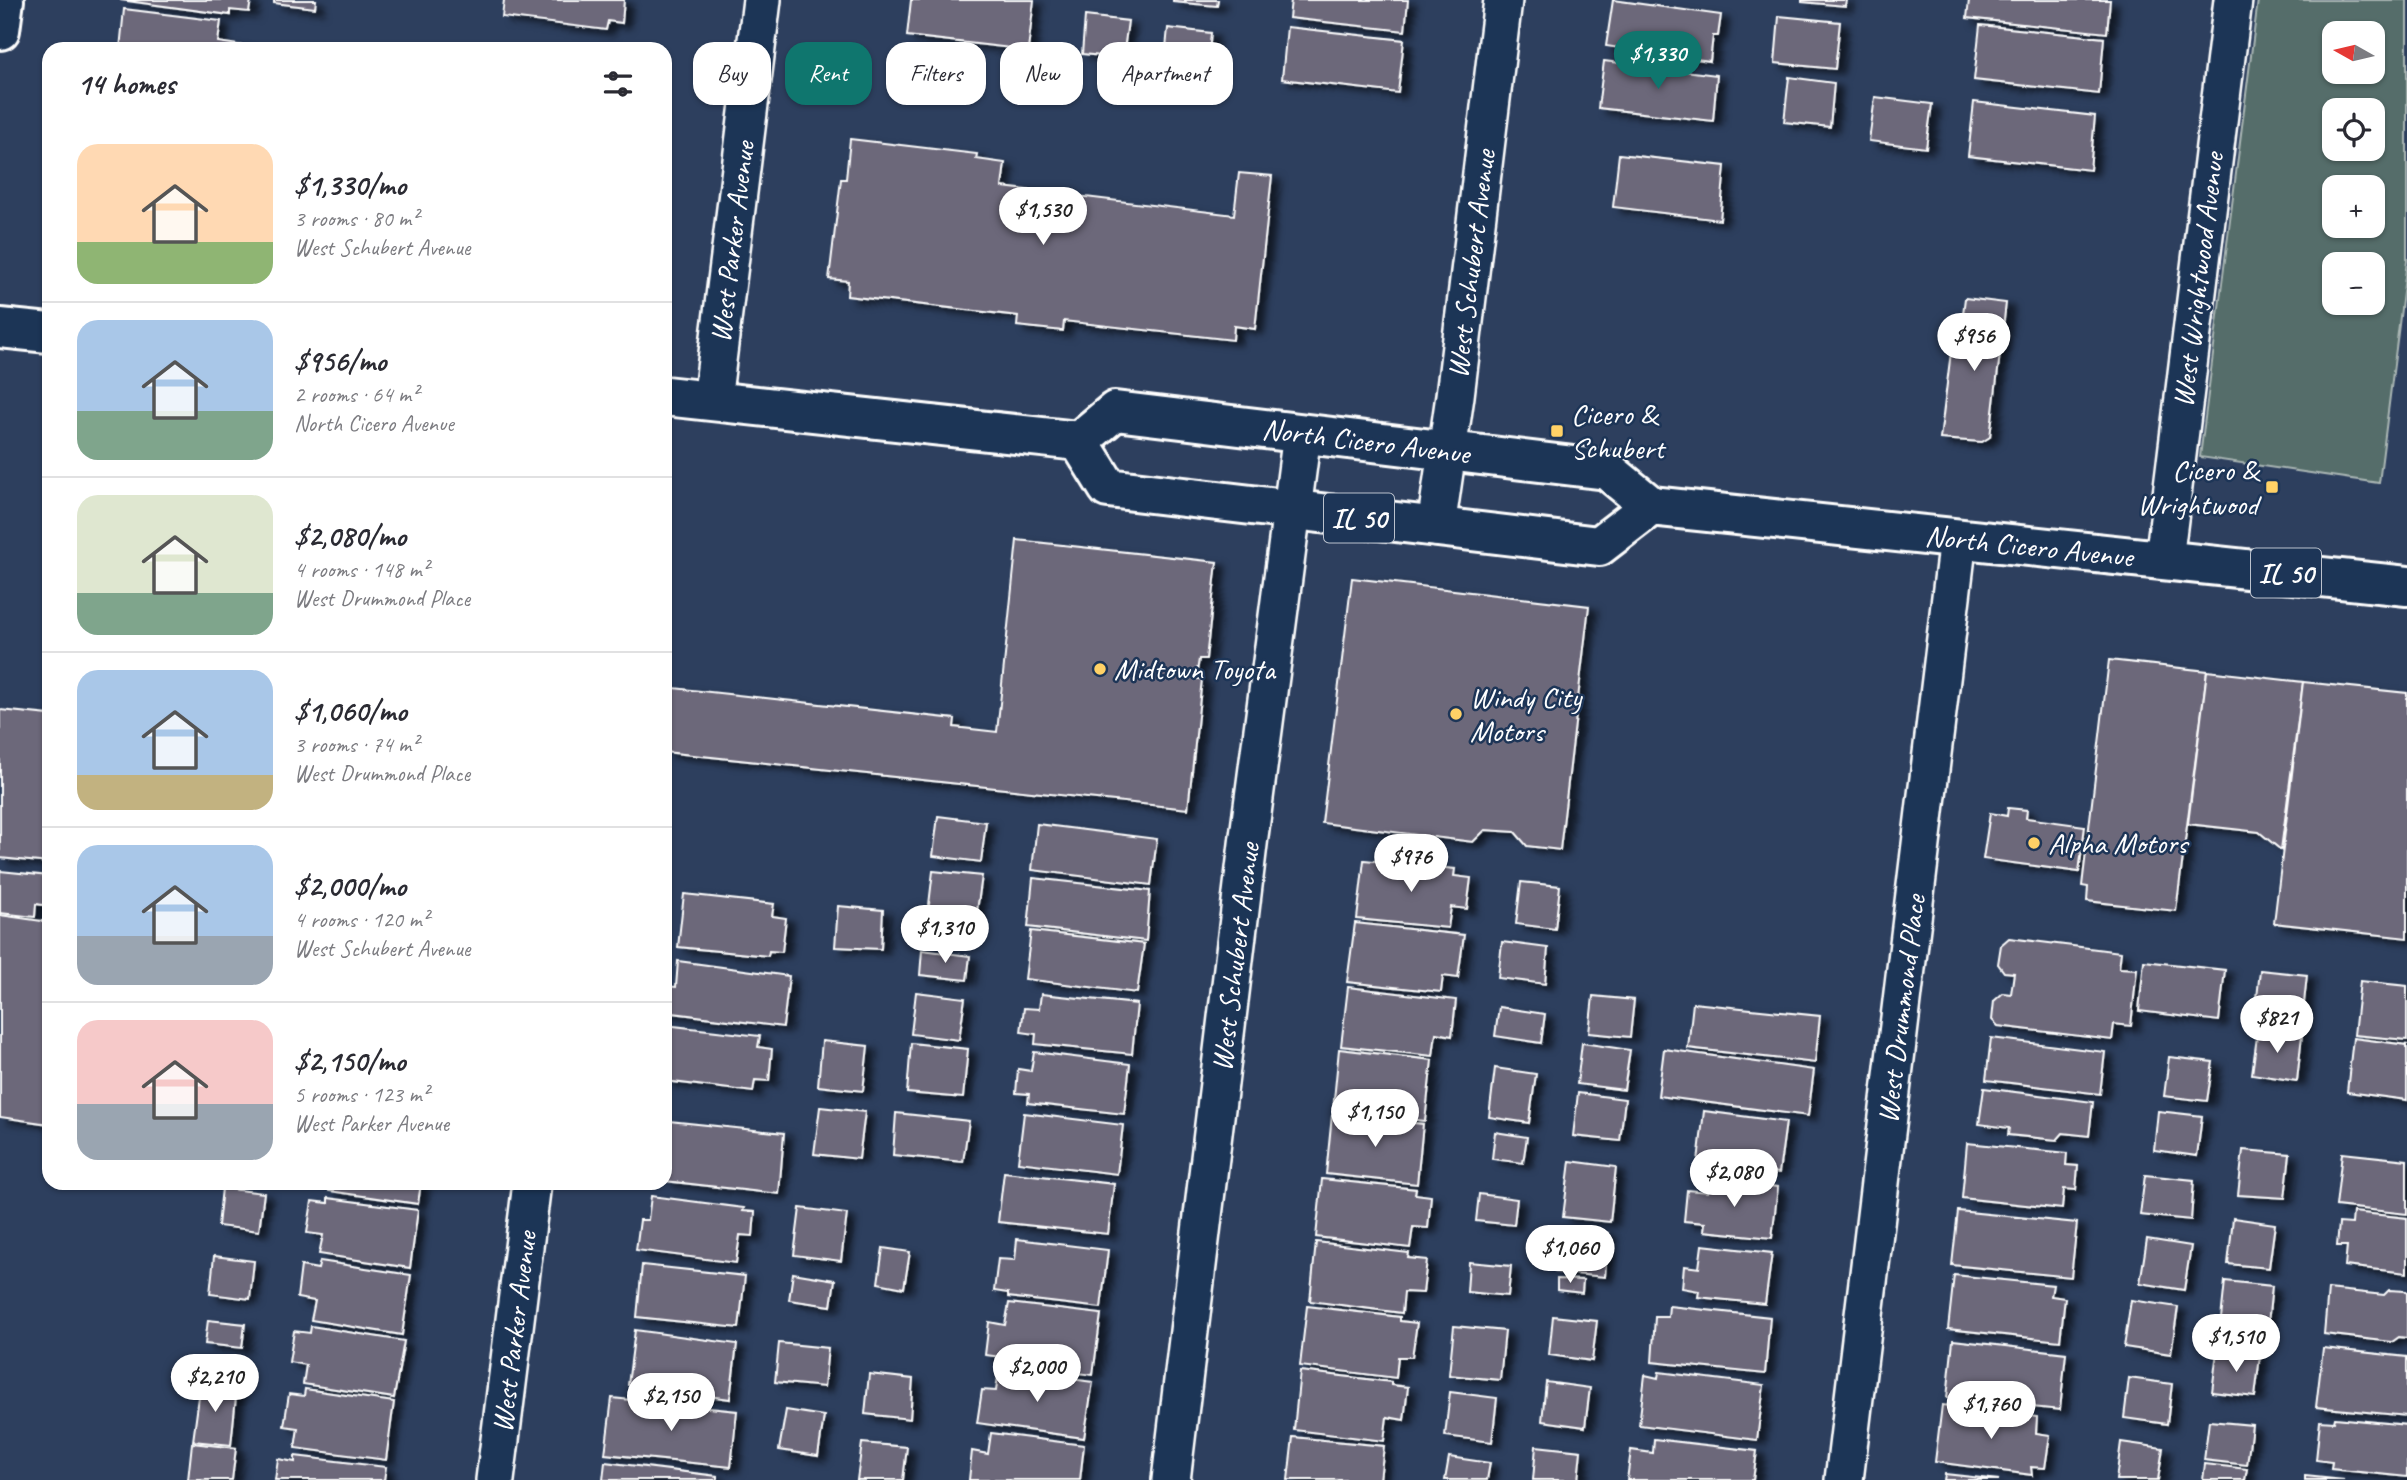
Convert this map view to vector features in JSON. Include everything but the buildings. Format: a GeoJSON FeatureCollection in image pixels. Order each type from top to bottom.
{"type":"FeatureCollection","features":[{"type":"Feature","properties":{"kind":"main road"},"geometry":{"type":"LineString","coordinates":[[0,30],[4,0]]}},
{"type":"Feature","properties":{"kind":"main road"},"geometry":{"type":"LineString","coordinates":[[0,328],[42,332]]}},
{"type":"Feature","properties":{"kind":"main road"},"geometry":{"type":"LineString","coordinates":[[672,397],[1079,441]]}},
{"type":"Feature","properties":{"kind":"main road","name":"North Cicero Avenue"},"geometry":{"type":"LineString","coordinates":[[1079,441],[1115,411],[1607,470],[1651,506],[2407,586]]}},
{"type":"Feature","properties":{"kind":"main road","name":"IL 50"},"geometry":{"type":"LineString","coordinates":[[1079,441],[1108,488],[1599,546],[1651,506]]}},
{"type":"Feature","properties":{"kind":"street","name":"West Parker Avenue"},"geometry":{"type":"LineString","coordinates":[[712,401],[762,0]]}},
{"type":"Feature","properties":{"kind":"street","name":"West Schubert Avenue"},"geometry":{"type":"LineString","coordinates":[[1436,527],[1503,0]]}},
{"type":"Feature","properties":{"kind":"street","name":"West Wrightwood Avenue"},"geometry":{"type":"LineString","coordinates":[[2164,560],[2233,0]]}},
{"type":"Feature","properties":{"kind":"street","name":"West Schubert Avenue"},"geometry":{"type":"LineString","coordinates":[[1171,1480],[1301,434]]}},
{"type":"Feature","properties":{"kind":"street","name":"West Drummond Place"},"geometry":{"type":"LineString","coordinates":[[1844,1480],[1958,539]]}},
{"type":"Feature","properties":{"kind":"street","name":"West Parker Avenue"},"geometry":{"type":"LineString","coordinates":[[495,1480],[531,1190]]}},
{"type":"Feature","properties":{"kind":"green space"},"geometry":{"type":"Polygon","coordinates":[[[2258,0],[2407,0],[2407,261],[2379,483],[2200,457],[2258,0]]]}},
{"type":"Feature","properties":{"kind":"place","name":"Cicero & Schubert"},"geometry":{"type":"Point","coordinates":[1557,431]}},
{"type":"Feature","properties":{"kind":"place","name":"Cicero & Wrightwood"},"geometry":{"type":"Point","coordinates":[2272,487]}},
{"type":"Feature","properties":{"kind":"place","name":"Midtown Toyota"},"geometry":{"type":"Point","coordinates":[1100,669]}},
{"type":"Feature","properties":{"kind":"place","name":"Windy City Motors"},"geometry":{"type":"Point","coordinates":[1456,714]}},
{"type":"Feature","properties":{"kind":"place","name":"Alpha Motors"},"geometry":{"type":"Point","coordinates":[2034,843]}}]}
